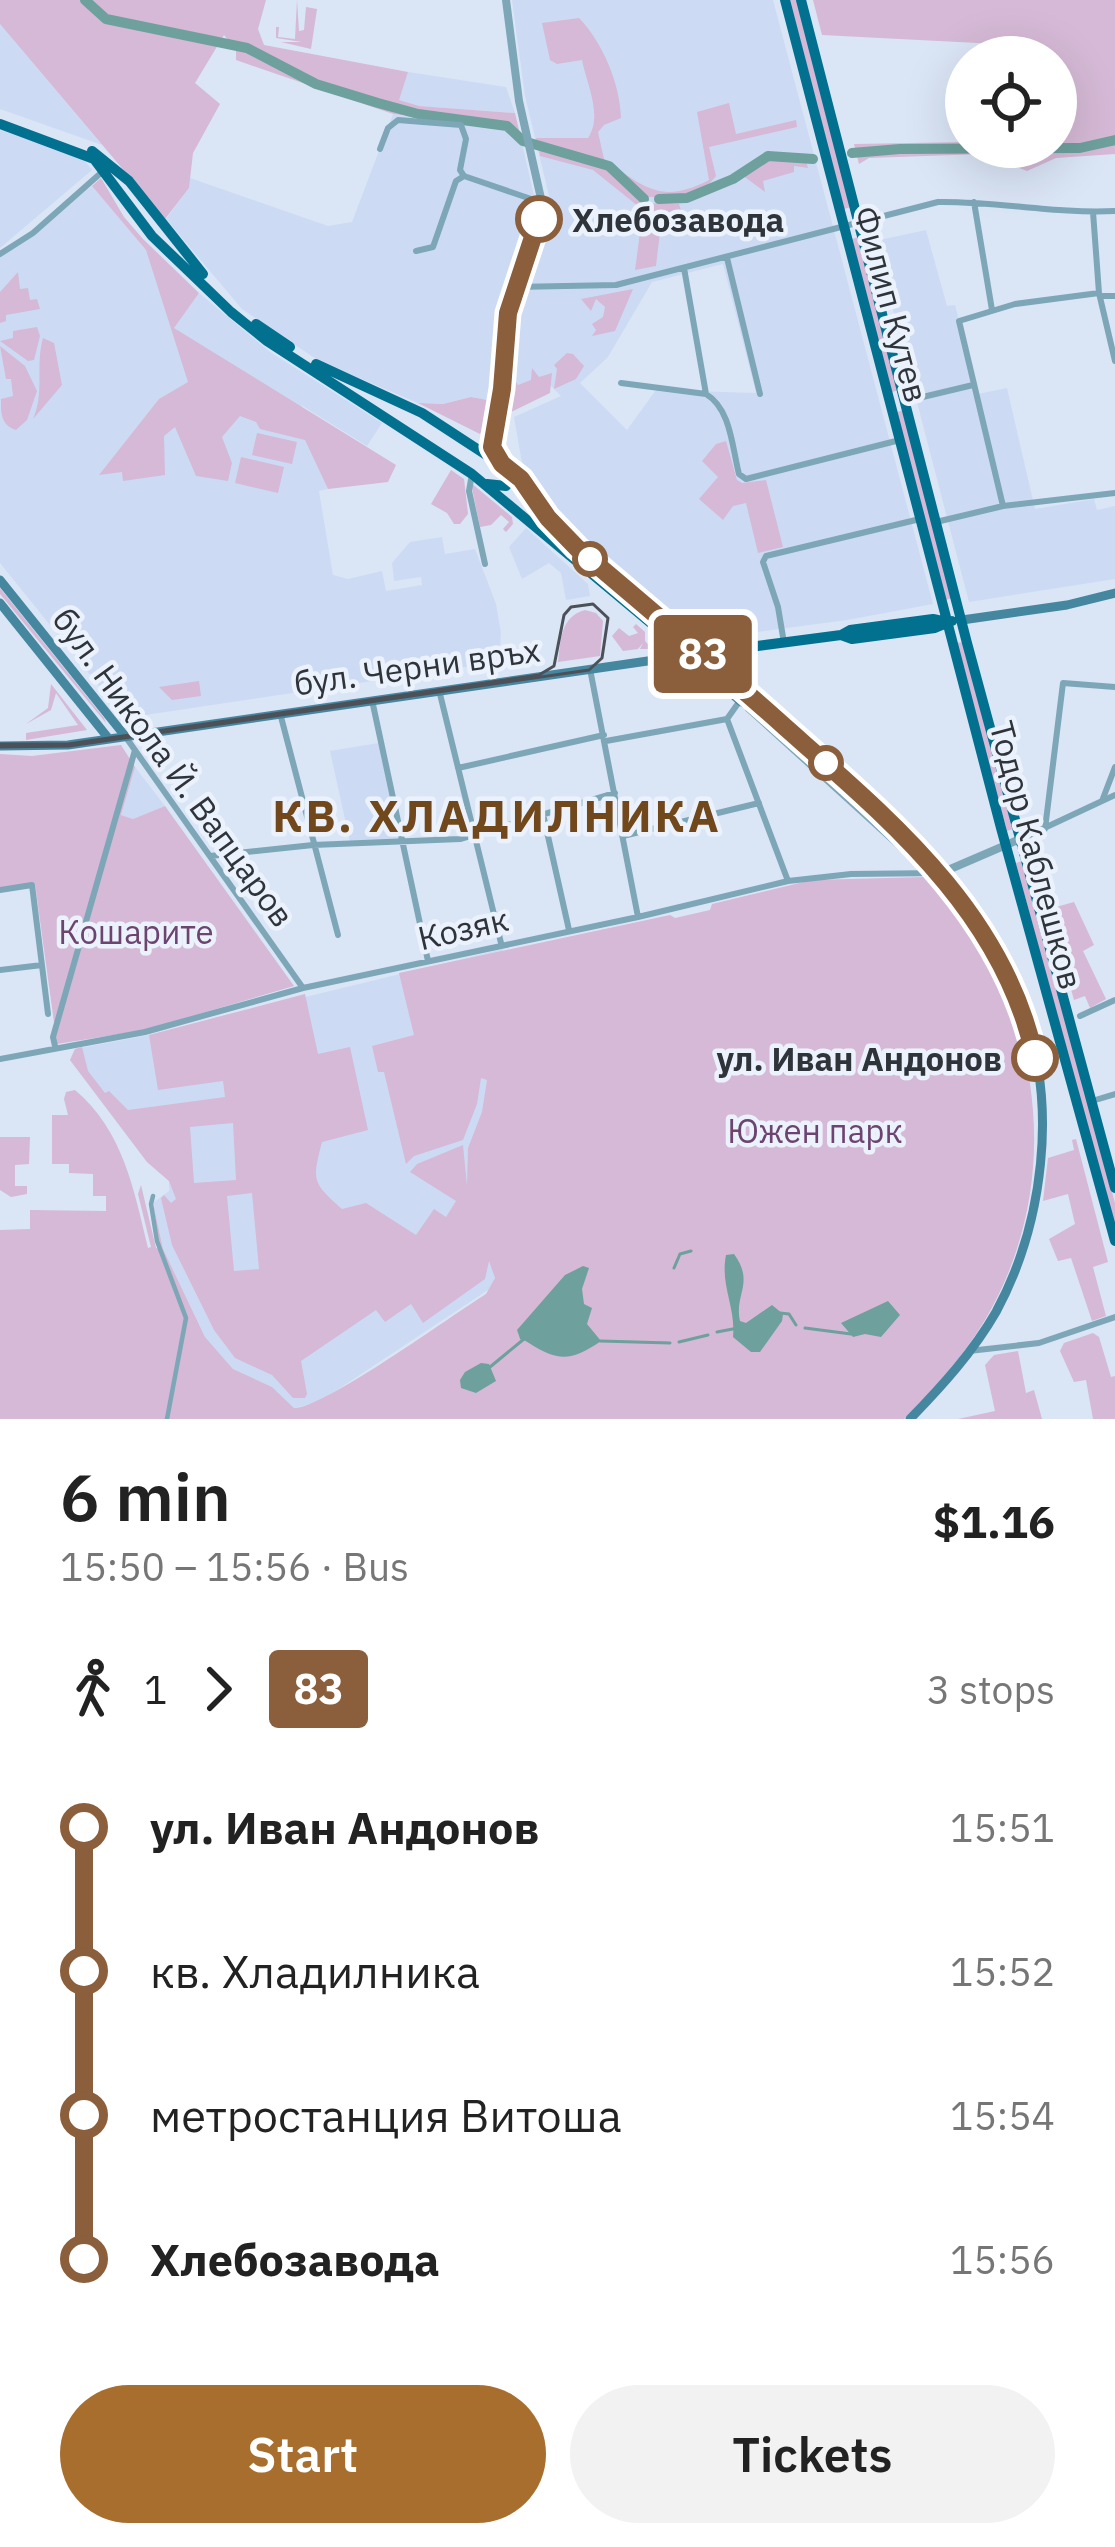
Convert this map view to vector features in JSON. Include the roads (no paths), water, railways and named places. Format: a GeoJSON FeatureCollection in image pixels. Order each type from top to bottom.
{"type":"FeatureCollection","features":[{"type":"Feature","properties":{"kind":"main road","name":"Филип Кутев"},"geometry":{"type":"LineString","coordinates":[[785,0],[947,622]]}},
{"type":"Feature","properties":{"kind":"main road","name":"Филип Кутев"},"geometry":{"type":"LineString","coordinates":[[801,0],[962,620]]}},
{"type":"Feature","properties":{"kind":"main road"},"geometry":{"type":"LineString","coordinates":[[0,121],[90,149],[124,185],[139,221],[249,327],[472,474],[660,631],[695,654],[740,701],[767,711]]}},
{"type":"Feature","properties":{"kind":"main road"},"geometry":{"type":"LineString","coordinates":[[0,121],[84,153],[152,210],[204,276],[255,323],[322,368],[422,413],[521,479],[548,518],[577,548],[695,654],[767,711],[941,873],[970,914],[1023,1011],[1037,1069],[1040,1168],[1029,1226],[1005,1293],[969,1351],[910,1419]]}},
{"type":"Feature","properties":{"kind":"main road"},"geometry":{"type":"LineString","coordinates":[[139,221],[150,220],[152,210]]}},
{"type":"Feature","properties":{"kind":"main road"},"geometry":{"type":"LineString","coordinates":[[441,452],[440,436],[454,432]]}},
{"type":"Feature","properties":{"kind":"main road"},"geometry":{"type":"LineString","coordinates":[[484,483],[499,488],[508,484],[510,476],[502,464]]}},
{"type":"Feature","properties":{"kind":"main road","name":"бул. Никола Й. Вапцаров"},"geometry":{"type":"LineString","coordinates":[[0,580],[125,736]]}},
{"type":"Feature","properties":{"kind":"main road","name":"бул. Черни връх"},"geometry":{"type":"LineString","coordinates":[[0,746],[39,748],[109,739],[841,635],[884,625],[933,619],[947,622],[1066,605],[1115,592]]}},
{"type":"Feature","properties":{"kind":"main road","name":"бул. Никола Й. Вапцаров"},"geometry":{"type":"LineString","coordinates":[[0,602],[109,739]]}},
{"type":"Feature","properties":{"kind":"main road","name":"Тодор Каблешков"},"geometry":{"type":"LineString","coordinates":[[962,620],[1115,1188]]}},
{"type":"Feature","properties":{"kind":"main road","name":"Тодор Каблешков"},"geometry":{"type":"LineString","coordinates":[[947,622],[1115,1241]]}},
{"type":"Feature","properties":{"kind":"main road"},"geometry":{"type":"LineString","coordinates":[[655,660],[663,650],[660,631]]}},
{"type":"Feature","properties":{"kind":"street"},"geometry":{"type":"LineString","coordinates":[[502,464],[493,450],[493,434],[502,389],[505,330],[542,203],[516,84],[506,0]]}},
{"type":"Feature","properties":{"kind":"street"},"geometry":{"type":"LineString","coordinates":[[380,148],[388,128],[398,120],[461,125],[466,139],[460,170],[464,176],[542,203]]}},
{"type":"Feature","properties":{"kind":"street"},"geometry":{"type":"LineString","coordinates":[[0,254],[33,233],[105,170]]}},
{"type":"Feature","properties":{"kind":"street"},"geometry":{"type":"LineString","coordinates":[[416,251],[433,248],[456,182],[464,176]]}},
{"type":"Feature","properties":{"kind":"street"},"geometry":{"type":"LineString","coordinates":[[974,202],[992,310]]}},
{"type":"Feature","properties":{"kind":"street"},"geometry":{"type":"LineString","coordinates":[[515,287],[602,286],[920,205],[974,202],[1052,212],[1115,211]]}},
{"type":"Feature","properties":{"kind":"street"},"geometry":{"type":"LineString","coordinates":[[1093,212],[1100,294],[1115,361]]}},
{"type":"Feature","properties":{"kind":"street"},"geometry":{"type":"LineString","coordinates":[[727,257],[760,394]]}},
{"type":"Feature","properties":{"kind":"street"},"geometry":{"type":"LineString","coordinates":[[684,268],[706,394]]}},
{"type":"Feature","properties":{"kind":"street"},"geometry":{"type":"LineString","coordinates":[[1003,506],[958,321],[992,310],[1100,294],[1115,296]]}},
{"type":"Feature","properties":{"kind":"street"},"geometry":{"type":"LineString","coordinates":[[620,383],[706,394],[721,406],[739,474],[746,479],[900,440]]}},
{"type":"Feature","properties":{"kind":"street"},"geometry":{"type":"LineString","coordinates":[[905,402],[973,385]]}},
{"type":"Feature","properties":{"kind":"street"},"geometry":{"type":"LineString","coordinates":[[473,443],[484,442],[493,434]]}},
{"type":"Feature","properties":{"kind":"street"},"geometry":{"type":"LineString","coordinates":[[472,474],[469,490],[484,564]]}},
{"type":"Feature","properties":{"kind":"street"},"geometry":{"type":"LineString","coordinates":[[936,522],[1003,506],[1115,493]]}},
{"type":"Feature","properties":{"kind":"street"},"geometry":{"type":"LineString","coordinates":[[784,643],[763,562],[766,556],[920,519]]}},
{"type":"Feature","properties":{"kind":"street"},"geometry":{"type":"LineString","coordinates":[[590,669],[638,917]]}},
{"type":"Feature","properties":{"kind":"street"},"geometry":{"type":"LineString","coordinates":[[1046,829],[1063,683],[1115,687]]}},
{"type":"Feature","properties":{"kind":"street"},"geometry":{"type":"LineString","coordinates":[[440,690],[501,944]]}},
{"type":"Feature","properties":{"kind":"street"},"geometry":{"type":"LineString","coordinates":[[371,700],[428,961]]}},
{"type":"Feature","properties":{"kind":"street"},"geometry":{"type":"LineString","coordinates":[[458,768],[727,719],[740,701],[908,854],[941,873],[1115,795]]}},
{"type":"Feature","properties":{"kind":"street"},"geometry":{"type":"LineString","coordinates":[[280,713],[338,935]]}},
{"type":"Feature","properties":{"kind":"street"},"geometry":{"type":"LineString","coordinates":[[727,719],[788,881]]}},
{"type":"Feature","properties":{"kind":"street","name":"бул. Никола Й. Вапцаров"},"geometry":{"type":"LineString","coordinates":[[125,736],[302,988]]}},
{"type":"Feature","properties":{"kind":"street"},"geometry":{"type":"LineString","coordinates":[[55,1047],[53,1037],[135,750]]}},
{"type":"Feature","properties":{"kind":"street"},"geometry":{"type":"LineString","coordinates":[[1102,801],[1115,767]]}},
{"type":"Feature","properties":{"kind":"street"},"geometry":{"type":"LineString","coordinates":[[210,856],[475,835],[615,794]]}},
{"type":"Feature","properties":{"kind":"street"},"geometry":{"type":"LineString","coordinates":[[623,836],[759,802]]}},
{"type":"Feature","properties":{"kind":"street"},"geometry":{"type":"LineString","coordinates":[[543,814],[569,930]]}},
{"type":"Feature","properties":{"kind":"street","name":"Козяк"},"geometry":{"type":"LineString","coordinates":[[0,1059],[145,1032],[302,988],[788,881],[850,874],[941,873]]}},
{"type":"Feature","properties":{"kind":"street"},"geometry":{"type":"LineString","coordinates":[[0,890],[32,885],[48,1014]]}},
{"type":"Feature","properties":{"kind":"street"},"geometry":{"type":"LineString","coordinates":[[0,970],[42,965]]}},
{"type":"Feature","properties":{"kind":"street"},"geometry":{"type":"LineString","coordinates":[[1081,1016],[1115,1000]]}},
{"type":"Feature","properties":{"kind":"street"},"geometry":{"type":"LineString","coordinates":[[1092,1101],[1115,1094]]}},
{"type":"Feature","properties":{"kind":"street"},"geometry":{"type":"LineString","coordinates":[[153,1196],[157,1241],[186,1312],[167,1419]]}},
{"type":"Feature","properties":{"kind":"street"},"geometry":{"type":"LineString","coordinates":[[969,1351],[1039,1343],[1115,1317]]}},
{"type":"Feature","properties":{"kind":"waterway"},"geometry":{"type":"LineString","coordinates":[[85,0],[106,19],[247,48],[316,84],[378,103],[418,114],[507,126],[523,141],[609,166],[644,199]]}},
{"type":"Feature","properties":{"kind":"waterway"},"geometry":{"type":"LineString","coordinates":[[852,153],[1080,148],[1115,140]]}},
{"type":"Feature","properties":{"kind":"waterway"},"geometry":{"type":"LineString","coordinates":[[659,199],[687,198],[733,179],[768,156],[813,159]]}},
{"type":"Feature","properties":{"kind":"waterway"},"geometry":{"type":"LineString","coordinates":[[674,1268],[680,1254],[691,1251]]}},
{"type":"Feature","properties":{"kind":"waterway"},"geometry":{"type":"LineString","coordinates":[[780,1313],[789,1314],[796,1325]]}},
{"type":"Feature","properties":{"kind":"waterway"},"geometry":{"type":"LineString","coordinates":[[717,1332],[738,1328]]}},
{"type":"Feature","properties":{"kind":"waterway"},"geometry":{"type":"LineString","coordinates":[[805,1328],[851,1334]]}},
{"type":"Feature","properties":{"kind":"waterway"},"geometry":{"type":"LineString","coordinates":[[679,1342],[708,1335]]}},
{"type":"Feature","properties":{"kind":"waterway"},"geometry":{"type":"LineString","coordinates":[[490,1367],[524,1339]]}},
{"type":"Feature","properties":{"kind":"waterway"},"geometry":{"type":"LineString","coordinates":[[600,1341],[670,1343]]}},
{"type":"Feature","properties":{"kind":"tram line"},"geometry":{"type":"LineString","coordinates":[[0,744],[68,744],[539,675],[554,666],[564,615],[571,607],[593,604],[608,618],[602,658],[589,670],[69,746],[0,747]]}},
{"type":"Feature","properties":{"kind":"place","name":"Хлебозавода"},"geometry":{"type":"Point","coordinates":[539,219]}},
{"type":"Feature","properties":{"kind":"place","name":"ул. Иван Андонов"},"geometry":{"type":"Point","coordinates":[1035,1058]}},
{"type":"Feature","properties":{"kind":"district","name":"КВ. ХЛАДИЛНИКА"},"geometry":{"type":"Point","coordinates":[497,815]}},
{"type":"Feature","properties":{"kind":"park label","name":"Кошарите"},"geometry":{"type":"Point","coordinates":[136,931]}},
{"type":"Feature","properties":{"kind":"park label","name":"Южен парк"},"geometry":{"type":"Point","coordinates":[815,1130]}}]}
